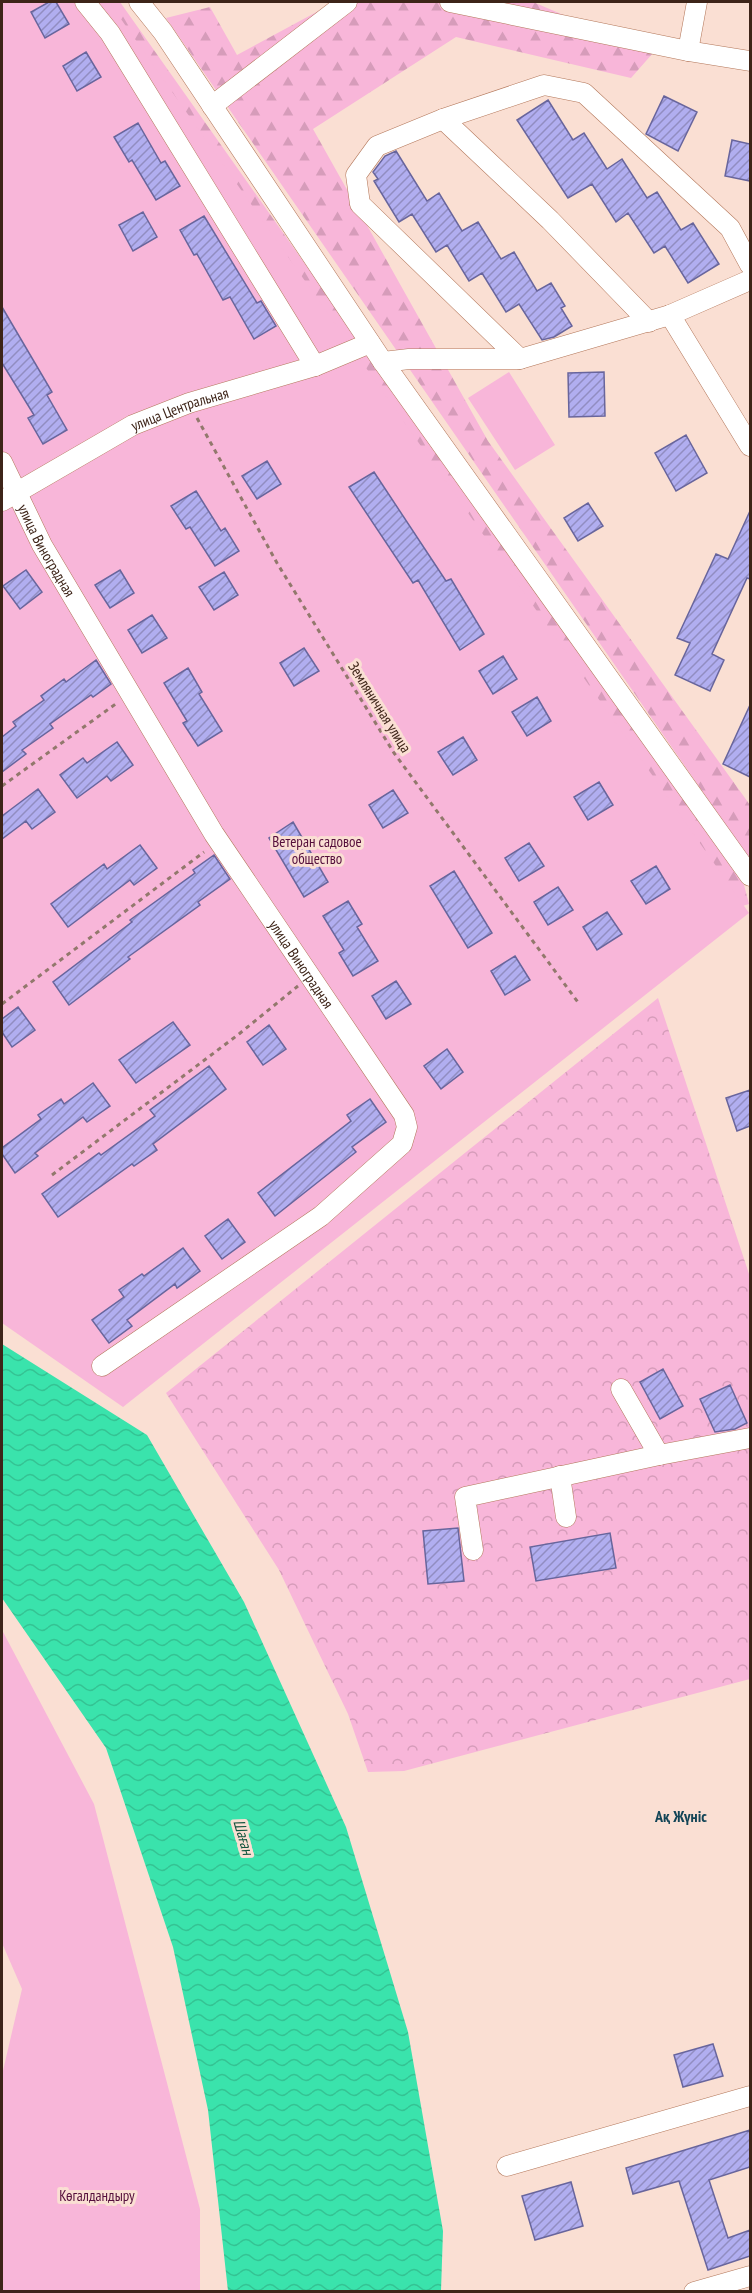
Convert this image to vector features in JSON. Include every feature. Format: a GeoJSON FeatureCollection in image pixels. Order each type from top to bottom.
{"type":"FeatureCollection","features":[{"type":"Feature","properties":{"kind":"street"},"geometry":{"type":"LineString","coordinates":[[85,2],[110,33],[315,366]]}},
{"type":"Feature","properties":{"kind":"street"},"geometry":{"type":"LineString","coordinates":[[139,2],[163,32],[370,344],[750,876]]}},
{"type":"Feature","properties":{"kind":"street"},"geometry":{"type":"LineString","coordinates":[[212,106],[347,2]]}},
{"type":"Feature","properties":{"kind":"street"},"geometry":{"type":"LineString","coordinates":[[450,2],[688,51],[750,61]]}},
{"type":"Feature","properties":{"kind":"street"},"geometry":{"type":"LineString","coordinates":[[688,51],[697,2]]}},
{"type":"Feature","properties":{"kind":"street"},"geometry":{"type":"LineString","coordinates":[[520,358],[360,204],[356,175],[377,146],[443,119],[544,85],[584,93],[730,228],[750,265]]}},
{"type":"Feature","properties":{"kind":"street"},"geometry":{"type":"LineString","coordinates":[[443,119],[550,220],[649,322]]}},
{"type":"Feature","properties":{"kind":"street"},"geometry":{"type":"LineString","coordinates":[[383,362],[409,359],[520,358],[670,315],[750,280]]}},
{"type":"Feature","properties":{"kind":"street"},"geometry":{"type":"LineString","coordinates":[[670,315],[750,446]]}},
{"type":"Feature","properties":{"kind":"street","name":"улица Центральная"},"geometry":{"type":"LineString","coordinates":[[9,497],[133,424],[189,403],[315,366],[370,344]]}},
{"type":"Feature","properties":{"kind":"street","name":"улица Виноградная"},"geometry":{"type":"LineString","coordinates":[[2,462],[9,497],[42,545],[219,842],[404,1115],[407,1127],[402,1144],[321,1216],[102,1366]]}},
{"type":"Feature","properties":{"kind":"street"},"geometry":{"type":"LineString","coordinates":[[621,1389],[659,1455]]}},
{"type":"Feature","properties":{"kind":"street"},"geometry":{"type":"LineString","coordinates":[[473,1550],[465,1497],[659,1455],[750,1438]]}},
{"type":"Feature","properties":{"kind":"street"},"geometry":{"type":"LineString","coordinates":[[560,1476],[566,1517]]}},
{"type":"Feature","properties":{"kind":"street"},"geometry":{"type":"LineString","coordinates":[[507,2166],[750,2096]]}},
{"type":"Feature","properties":{"kind":"street"},"geometry":{"type":"LineString","coordinates":[[694,2292],[750,2276]]}},
{"type":"Feature","properties":{"kind":"path","name":"Земляничная улица"},"geometry":{"type":"LineString","coordinates":[[189,403],[277,563],[394,753],[580,1005]]}},
{"type":"Feature","properties":{"kind":"path"},"geometry":{"type":"LineString","coordinates":[[2,786],[131,692]]}},
{"type":"Feature","properties":{"kind":"path"},"geometry":{"type":"LineString","coordinates":[[2,1004],[219,842]]}},
{"type":"Feature","properties":{"kind":"path"},"geometry":{"type":"LineString","coordinates":[[52,1175],[239,1034],[311,976]]}},
{"type":"Feature","properties":{"kind":"green space","name":"Ветеран садовое общество"},"geometry":{"type":"Polygon","coordinates":[[[2,2],[109,2],[749,913],[123,1407],[2,1323],[2,2]]]}},
{"type":"Feature","properties":{"kind":"green space"},"geometry":{"type":"Polygon","coordinates":[[[93,2],[120,2],[744,885],[749,904],[736,908],[93,2]]]}},
{"type":"Feature","properties":{"kind":"green space"},"geometry":{"type":"Polygon","coordinates":[[[335,2],[533,2],[653,53],[631,78],[456,37],[313,129],[488,441],[750,805],[750,860],[166,18],[210,7],[237,55],[335,2]]]}},
{"type":"Feature","properties":{"kind":"green space"},"geometry":{"type":"Polygon","coordinates":[[[509,372],[555,445],[515,470],[468,398],[509,372]]]}},
{"type":"Feature","properties":{"kind":"green space"},"geometry":{"type":"Polygon","coordinates":[[[658,998],[750,1277],[750,1679],[404,1771],[368,1772],[348,1714],[279,1570],[166,1393],[658,998]]]}},
{"type":"Feature","properties":{"kind":"green space","name":"Көгалдандыру"},"geometry":{"type":"Polygon","coordinates":[[[2,1630],[94,1804],[200,2209],[200,2291],[2,2291],[2,2075],[22,1989],[2,1943],[2,1630]]]}},
{"type":"Feature","properties":{"kind":"water","name":"Шаған"},"geometry":{"type":"Polygon","coordinates":[[[2,1344],[147,1435],[244,1602],[346,1827],[408,2032],[443,2231],[441,2291],[228,2291],[208,2110],[173,1947],[106,1748],[2,1598],[2,1344]]]}},
{"type":"Feature","properties":{"kind":"building"},"geometry":{"type":"Polygon","coordinates":[[[49,2],[56,2],[69,24],[45,38],[31,12],[49,2]]]}},
{"type":"Feature","properties":{"kind":"building"},"geometry":{"type":"Polygon","coordinates":[[[86,52],[101,77],[77,91],[63,66],[86,52]]]}},
{"type":"Feature","properties":{"kind":"building"},"geometry":{"type":"Polygon","coordinates":[[[664,96],[697,112],[678,151],[646,134],[664,96]]]}},
{"type":"Feature","properties":{"kind":"building"},"geometry":{"type":"Polygon","coordinates":[[[548,100],[573,140],[584,133],[607,169],[622,159],[647,198],[657,192],[681,230],[693,223],[719,264],[688,283],[665,246],[654,253],[628,213],[616,222],[592,184],[568,198],[517,120],[548,100]]]}},
{"type":"Feature","properties":{"kind":"building"},"geometry":{"type":"Polygon","coordinates":[[[138,123],[161,163],[165,161],[180,186],[156,200],[132,160],[129,162],[114,137],[138,123]]]}},
{"type":"Feature","properties":{"kind":"building"},"geometry":{"type":"Polygon","coordinates":[[[732,140],[750,144],[750,181],[725,176],[732,140]]]}},
{"type":"Feature","properties":{"kind":"building"},"geometry":{"type":"Polygon","coordinates":[[[396,151],[427,201],[439,193],[462,231],[478,222],[501,259],[514,252],[537,291],[551,283],[565,306],[561,308],[572,326],[554,337],[542,340],[519,304],[506,312],[482,273],[469,281],[447,245],[436,252],[412,214],[399,222],[374,181],[378,179],[373,172],[385,156],[396,151]]]}},
{"type":"Feature","properties":{"kind":"building"},"geometry":{"type":"Polygon","coordinates":[[[143,212],[157,237],[133,251],[119,225],[143,212]]]}},
{"type":"Feature","properties":{"kind":"building"},"geometry":{"type":"Polygon","coordinates":[[[204,216],[257,303],[261,301],[276,326],[254,339],[230,297],[223,300],[197,254],[194,255],[180,230],[204,216]]]}},
{"type":"Feature","properties":{"kind":"building"},"geometry":{"type":"Polygon","coordinates":[[[2,307],[52,392],[47,395],[67,430],[43,444],[28,418],[34,415],[2,363],[2,307]]]}},
{"type":"Feature","properties":{"kind":"building"},"geometry":{"type":"Polygon","coordinates":[[[604,372],[605,416],[569,417],[568,373],[604,372]]]}},
{"type":"Feature","properties":{"kind":"building"},"geometry":{"type":"Polygon","coordinates":[[[686,435],[707,473],[676,491],[655,453],[686,435]]]}},
{"type":"Feature","properties":{"kind":"building"},"geometry":{"type":"Polygon","coordinates":[[[267,461],[281,484],[257,499],[242,476],[267,461]]]}},
{"type":"Feature","properties":{"kind":"building"},"geometry":{"type":"Polygon","coordinates":[[[374,472],[446,581],[451,579],[484,634],[460,650],[418,580],[413,583],[349,487],[374,472]]]}},
{"type":"Feature","properties":{"kind":"building"},"geometry":{"type":"Polygon","coordinates":[[[196,491],[221,531],[225,528],[239,551],[215,566],[190,527],[186,529],[171,506],[196,491]]]}},
{"type":"Feature","properties":{"kind":"building"},"geometry":{"type":"Polygon","coordinates":[[[588,503],[603,526],[578,541],[564,518],[588,503]]]}},
{"type":"Feature","properties":{"kind":"building"},"geometry":{"type":"Polygon","coordinates":[[[750,511],[750,579],[747,578],[712,654],[724,660],[710,691],[675,675],[690,643],[677,638],[716,554],[728,559],[750,511]]]}},
{"type":"Feature","properties":{"kind":"building"},"geometry":{"type":"Polygon","coordinates":[[[26,570],[42,592],[20,609],[3,586],[26,570]]]}},
{"type":"Feature","properties":{"kind":"building"},"geometry":{"type":"Polygon","coordinates":[[[120,570],[134,593],[110,608],[95,585],[120,570]]]}},
{"type":"Feature","properties":{"kind":"building"},"geometry":{"type":"Polygon","coordinates":[[[224,572],[238,595],[214,610],[199,587],[224,572]]]}},
{"type":"Feature","properties":{"kind":"building"},"geometry":{"type":"Polygon","coordinates":[[[152,615],[167,638],[142,653],[128,630],[152,615]]]}},
{"type":"Feature","properties":{"kind":"building"},"geometry":{"type":"Polygon","coordinates":[[[304,648],[319,671],[294,686],[280,663],[304,648]]]}},
{"type":"Feature","properties":{"kind":"building"},"geometry":{"type":"Polygon","coordinates":[[[503,656],[517,679],[493,694],[479,671],[503,656]]]}},
{"type":"Feature","properties":{"kind":"building"},"geometry":{"type":"Polygon","coordinates":[[[96,660],[111,684],[50,724],[53,728],[22,750],[26,754],[2,772],[2,737],[16,726],[13,722],[44,700],[41,696],[64,679],[66,682],[96,660]]]}},
{"type":"Feature","properties":{"kind":"building"},"geometry":{"type":"Polygon","coordinates":[[[188,668],[202,692],[199,694],[222,731],[198,746],[183,723],[187,721],[164,683],[188,668]]]}},
{"type":"Feature","properties":{"kind":"building"},"geometry":{"type":"Polygon","coordinates":[[[537,697],[551,721],[527,736],[512,712],[537,697]]]}},
{"type":"Feature","properties":{"kind":"building"},"geometry":{"type":"Polygon","coordinates":[[[750,705],[750,777],[723,764],[750,705]]]}},
{"type":"Feature","properties":{"kind":"building"},"geometry":{"type":"Polygon","coordinates":[[[463,737],[477,760],[453,775],[438,752],[463,737]]]}},
{"type":"Feature","properties":{"kind":"building"},"geometry":{"type":"Polygon","coordinates":[[[117,742],[133,765],[111,781],[107,776],[77,798],[60,775],[83,758],[87,763],[117,742]]]}},
{"type":"Feature","properties":{"kind":"building"},"geometry":{"type":"Polygon","coordinates":[[[599,782],[613,805],[588,820],[574,797],[599,782]]]}},
{"type":"Feature","properties":{"kind":"building"},"geometry":{"type":"Polygon","coordinates":[[[38,789],[55,812],[32,829],[26,821],[2,839],[2,816],[38,789]]]}},
{"type":"Feature","properties":{"kind":"building"},"geometry":{"type":"Polygon","coordinates":[[[393,790],[408,813],[383,828],[369,805],[393,790]]]}},
{"type":"Feature","properties":{"kind":"building"},"geometry":{"type":"Polygon","coordinates":[[[293,822],[328,882],[304,897],[269,838],[293,822]]]}},
{"type":"Feature","properties":{"kind":"building"},"geometry":{"type":"Polygon","coordinates":[[[529,843],[544,866],[519,881],[505,858],[529,843]]]}},
{"type":"Feature","properties":{"kind":"building"},"geometry":{"type":"Polygon","coordinates":[[[140,845],[157,868],[134,885],[130,880],[68,927],[51,904],[104,864],[107,869],[140,845]]]}},
{"type":"Feature","properties":{"kind":"building"},"geometry":{"type":"Polygon","coordinates":[[[214,855],[230,879],[198,902],[200,905],[128,957],[130,959],[69,1005],[53,982],[132,922],[130,920],[195,873],[193,870],[214,855]]]}},
{"type":"Feature","properties":{"kind":"building"},"geometry":{"type":"Polygon","coordinates":[[[656,866],[670,889],[646,904],[631,881],[656,866]]]}},
{"type":"Feature","properties":{"kind":"building"},"geometry":{"type":"Polygon","coordinates":[[[454,871],[492,933],[468,948],[430,886],[454,871]]]}},
{"type":"Feature","properties":{"kind":"building"},"geometry":{"type":"Polygon","coordinates":[[[558,887],[573,910],[548,925],[534,902],[558,887]]]}},
{"type":"Feature","properties":{"kind":"building"},"geometry":{"type":"Polygon","coordinates":[[[348,901],[362,924],[357,927],[378,961],[353,976],[339,953],[344,950],[323,916],[348,901]]]}},
{"type":"Feature","properties":{"kind":"building"},"geometry":{"type":"Polygon","coordinates":[[[607,912],[622,934],[597,950],[583,927],[607,912]]]}},
{"type":"Feature","properties":{"kind":"building"},"geometry":{"type":"Polygon","coordinates":[[[515,956],[530,980],[505,995],[491,971],[515,956]]]}},
{"type":"Feature","properties":{"kind":"building"},"geometry":{"type":"Polygon","coordinates":[[[396,981],[411,1004],[386,1019],[372,996],[396,981]]]}},
{"type":"Feature","properties":{"kind":"building"},"geometry":{"type":"Polygon","coordinates":[[[18,1007],[35,1030],[12,1047],[2,1032],[2,1019],[18,1007]]]}},
{"type":"Feature","properties":{"kind":"building"},"geometry":{"type":"Polygon","coordinates":[[[173,1022],[190,1045],[136,1083],[119,1060],[173,1022]]]}},
{"type":"Feature","properties":{"kind":"building"},"geometry":{"type":"Polygon","coordinates":[[[269,1025],[286,1049],[263,1065],[247,1042],[269,1025]]]}},
{"type":"Feature","properties":{"kind":"building"},"geometry":{"type":"Polygon","coordinates":[[[447,1049],[463,1072],[441,1089],[424,1066],[447,1049]]]}},
{"type":"Feature","properties":{"kind":"building"},"geometry":{"type":"Polygon","coordinates":[[[209,1066],[226,1089],[153,1144],[157,1150],[134,1166],[132,1164],[58,1217],[42,1194],[155,1116],[150,1110],[209,1066]]]}},
{"type":"Feature","properties":{"kind":"building"},"geometry":{"type":"Polygon","coordinates":[[[93,1083],[110,1106],[87,1122],[83,1117],[35,1153],[38,1156],[15,1173],[2,1154],[2,1148],[41,1119],[38,1115],[61,1099],[64,1104],[93,1083]]]}},
{"type":"Feature","properties":{"kind":"building"},"geometry":{"type":"Polygon","coordinates":[[[750,1090],[750,1126],[737,1131],[726,1098],[750,1090]]]}},
{"type":"Feature","properties":{"kind":"building"},"geometry":{"type":"Polygon","coordinates":[[[370,1099],[386,1122],[352,1147],[356,1152],[275,1216],[258,1193],[351,1121],[347,1115],[370,1099]]]}},
{"type":"Feature","properties":{"kind":"building"},"geometry":{"type":"Polygon","coordinates":[[[228,1219],[245,1242],[222,1259],[205,1236],[228,1219]]]}},
{"type":"Feature","properties":{"kind":"building"},"geometry":{"type":"Polygon","coordinates":[[[183,1248],[200,1271],[177,1288],[175,1284],[127,1320],[132,1326],[109,1343],[92,1320],[124,1297],[119,1290],[142,1274],[144,1276],[183,1248]]]}},
{"type":"Feature","properties":{"kind":"building"},"geometry":{"type":"Polygon","coordinates":[[[663,1369],[683,1406],[660,1419],[640,1382],[663,1369]]]}},
{"type":"Feature","properties":{"kind":"building"},"geometry":{"type":"Polygon","coordinates":[[[730,1385],[747,1423],[735,1429],[715,1432],[700,1399],[730,1385]]]}},
{"type":"Feature","properties":{"kind":"building"},"geometry":{"type":"Polygon","coordinates":[[[458,1528],[464,1581],[428,1584],[423,1531],[458,1528]]]}},
{"type":"Feature","properties":{"kind":"building"},"geometry":{"type":"Polygon","coordinates":[[[610,1533],[616,1568],[536,1581],[530,1547],[610,1533]]]}},
{"type":"Feature","properties":{"kind":"building"},"geometry":{"type":"Polygon","coordinates":[[[713,2044],[723,2076],[683,2087],[674,2055],[713,2044]]]}},
{"type":"Feature","properties":{"kind":"building"},"geometry":{"type":"Polygon","coordinates":[[[750,2130],[750,2167],[709,2180],[728,2238],[750,2230],[750,2256],[708,2270],[679,2181],[633,2194],[626,2168],[750,2130]]]}},
{"type":"Feature","properties":{"kind":"building"},"geometry":{"type":"Polygon","coordinates":[[[571,2182],[583,2226],[535,2240],[522,2196],[571,2182]]]}},
{"type":"Feature","properties":{"kind":"district","name":"Ақ Жүніс"},"geometry":{"type":"Point","coordinates":[681,1816]}}]}
